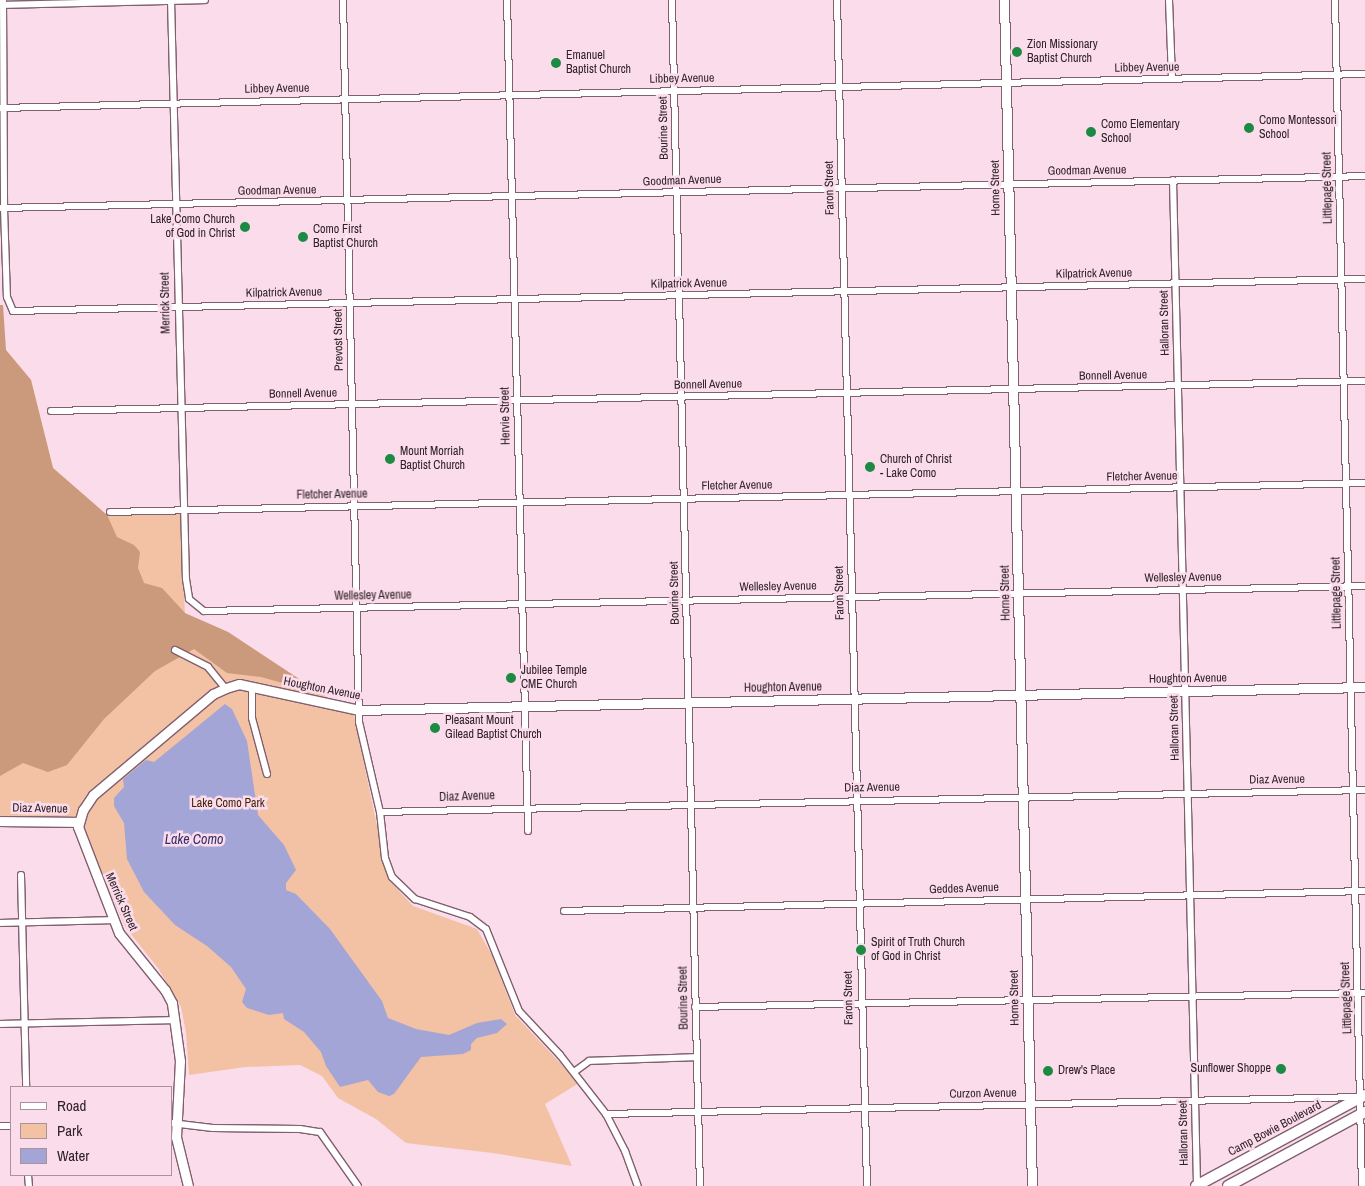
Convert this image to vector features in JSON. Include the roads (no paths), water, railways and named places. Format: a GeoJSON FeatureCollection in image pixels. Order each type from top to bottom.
{"type":"FeatureCollection","features":[{"type":"Feature","properties":{"kind":"main road","name":"Camp Bowie Boulevard"},"geometry":{"type":"LineString","coordinates":[[1196,1186],[1363,1096]]}},
{"type":"Feature","properties":{"kind":"main road"},"geometry":{"type":"LineString","coordinates":[[1228,1186],[1363,1113]]}},
{"type":"Feature","properties":{"kind":"street","name":"Merrick Street"},"geometry":{"type":"LineString","coordinates":[[171,0],[184,510],[187,588],[193,604]]}},
{"type":"Feature","properties":{"kind":"street"},"geometry":{"type":"LineString","coordinates":[[2,208],[2,3],[204,0]]}},
{"type":"Feature","properties":{"kind":"street","name":"Prevost Street"},"geometry":{"type":"LineString","coordinates":[[343,0],[359,710],[380,812],[385,858],[392,877],[406,892],[425,904],[481,923],[496,950],[519,1011],[574,1072],[606,1114],[625,1151],[638,1186]]}},
{"type":"Feature","properties":{"kind":"street","name":"Hervie Street"},"geometry":{"type":"LineString","coordinates":[[508,0],[528,831]]}},
{"type":"Feature","properties":{"kind":"street","name":"Bourine Street"},"geometry":{"type":"LineString","coordinates":[[672,0],[700,1186]]}},
{"type":"Feature","properties":{"kind":"street","name":"Faron Street"},"geometry":{"type":"LineString","coordinates":[[837,0],[860,1004],[867,1186]]}},
{"type":"Feature","properties":{"kind":"street","name":"Horne Street"},"geometry":{"type":"LineString","coordinates":[[1004,0],[1032,1186]]}},
{"type":"Feature","properties":{"kind":"street"},"geometry":{"type":"LineString","coordinates":[[1169,0],[1172,78]]}},
{"type":"Feature","properties":{"kind":"street","name":"Littlepage Street"},"geometry":{"type":"LineString","coordinates":[[1335,0],[1353,791],[1362,993],[1362,1186]]}},
{"type":"Feature","properties":{"kind":"street","name":"Libbey Avenue"},"geometry":{"type":"LineString","coordinates":[[2,108],[1365,74]]}},
{"type":"Feature","properties":{"kind":"street","name":"Goodman Avenue"},"geometry":{"type":"LineString","coordinates":[[2,208],[1365,176]]}},
{"type":"Feature","properties":{"kind":"street","name":"Halloran Street"},"geometry":{"type":"LineString","coordinates":[[1173,180],[1196,1186]]}},
{"type":"Feature","properties":{"kind":"street","name":"Kilpatrick Avenue"},"geometry":{"type":"LineString","coordinates":[[2,208],[7,297],[13,311],[1365,279]]}},
{"type":"Feature","properties":{"kind":"street","name":"Bonnell Avenue"},"geometry":{"type":"LineString","coordinates":[[51,411],[1365,381]]}},
{"type":"Feature","properties":{"kind":"street","name":"Fletcher Avenue"},"geometry":{"type":"LineString","coordinates":[[110,512],[1365,483]]}},
{"type":"Feature","properties":{"kind":"street","name":"Wellesley Avenue"},"geometry":{"type":"LineString","coordinates":[[193,604],[213,612],[1018,592],[1365,586]]}},
{"type":"Feature","properties":{"kind":"street"},"geometry":{"type":"LineString","coordinates":[[175,650],[208,667],[225,688]]}},
{"type":"Feature","properties":{"kind":"street","name":"Houghton Avenue"},"geometry":{"type":"LineString","coordinates":[[79,822],[82,810],[93,795],[208,699],[225,688],[239,684],[359,710],[1365,687]]}},
{"type":"Feature","properties":{"kind":"street"},"geometry":{"type":"LineString","coordinates":[[252,687],[252,718],[266,774]]}},
{"type":"Feature","properties":{"kind":"street","name":"Diaz Avenue"},"geometry":{"type":"LineString","coordinates":[[380,812],[1365,790]]}},
{"type":"Feature","properties":{"kind":"street","name":"Diaz Avenue"},"geometry":{"type":"LineString","coordinates":[[0,821],[79,822]]}},
{"type":"Feature","properties":{"kind":"street","name":"Merrick Street"},"geometry":{"type":"LineString","coordinates":[[79,822],[80,838],[114,920],[126,943],[165,990],[176,1020],[180,1061],[173,1123],[178,1153],[188,1186]]}},
{"type":"Feature","properties":{"kind":"street"},"geometry":{"type":"LineString","coordinates":[[21,875],[26,1086]]}},
{"type":"Feature","properties":{"kind":"street","name":"Geddes Avenue"},"geometry":{"type":"LineString","coordinates":[[564,910],[858,905],[1365,891]]}},
{"type":"Feature","properties":{"kind":"street"},"geometry":{"type":"LineString","coordinates":[[0,923],[114,920]]}},
{"type":"Feature","properties":{"kind":"street"},"geometry":{"type":"LineString","coordinates":[[696,1008],[1362,993]]}},
{"type":"Feature","properties":{"kind":"street"},"geometry":{"type":"LineString","coordinates":[[0,1024],[176,1020]]}},
{"type":"Feature","properties":{"kind":"street"},"geometry":{"type":"LineString","coordinates":[[574,1072],[589,1061],[697,1057]]}},
{"type":"Feature","properties":{"kind":"street","name":"Curzon Avenue"},"geometry":{"type":"LineString","coordinates":[[606,1114],[1363,1096]]}},
{"type":"Feature","properties":{"kind":"street"},"geometry":{"type":"LineString","coordinates":[[173,1123],[213,1128],[300,1129],[320,1132],[358,1186]]}},
{"type":"Feature","properties":{"kind":"water","name":"Lake Como"},"geometry":{"type":"Polygon","coordinates":[[[225,704],[232,709],[247,741],[258,815],[284,845],[296,870],[286,883],[286,890],[296,894],[330,929],[382,1001],[388,1018],[416,1029],[449,1035],[477,1023],[501,1019],[507,1024],[497,1033],[477,1038],[471,1044],[471,1050],[463,1054],[421,1057],[394,1094],[389,1096],[378,1092],[368,1080],[340,1087],[326,1066],[321,1052],[304,1032],[284,1019],[283,1013],[269,1015],[247,1008],[242,1002],[246,989],[231,967],[207,946],[175,925],[144,892],[127,859],[124,823],[114,806],[114,798],[124,787],[123,779],[146,760],[154,762],[225,704]]]}},
{"type":"Feature","properties":{"kind":"place","name":"Zion Missionary Baptist Church"},"geometry":{"type":"Point","coordinates":[1017,52]}},
{"type":"Feature","properties":{"kind":"place","name":"Emanuel Baptist Church"},"geometry":{"type":"Point","coordinates":[556,63]}},
{"type":"Feature","properties":{"kind":"place","name":"Como Montessori School"},"geometry":{"type":"Point","coordinates":[1249,128]}},
{"type":"Feature","properties":{"kind":"place","name":"Como Elementary School"},"geometry":{"type":"Point","coordinates":[1091,132]}},
{"type":"Feature","properties":{"kind":"place","name":"Lake Como Church of God in Christ"},"geometry":{"type":"Point","coordinates":[245,227]}},
{"type":"Feature","properties":{"kind":"place","name":"Como First Baptist Church"},"geometry":{"type":"Point","coordinates":[303,237]}},
{"type":"Feature","properties":{"kind":"place","name":"Mount Morriah Baptist Church"},"geometry":{"type":"Point","coordinates":[390,459]}},
{"type":"Feature","properties":{"kind":"place","name":"Church of Christ - Lake Como"},"geometry":{"type":"Point","coordinates":[870,467]}},
{"type":"Feature","properties":{"kind":"place","name":"Jubilee Temple CME Church"},"geometry":{"type":"Point","coordinates":[511,678]}},
{"type":"Feature","properties":{"kind":"place","name":"Pleasant Mount Gilead Baptist Church"},"geometry":{"type":"Point","coordinates":[435,728]}},
{"type":"Feature","properties":{"kind":"place","name":"Spirit of Truth Church of God in Christ"},"geometry":{"type":"Point","coordinates":[861,950]}},
{"type":"Feature","properties":{"kind":"place","name":"Sunflower Shoppe"},"geometry":{"type":"Point","coordinates":[1281,1069]}},
{"type":"Feature","properties":{"kind":"place","name":"Drew's Place"},"geometry":{"type":"Point","coordinates":[1048,1071]}},
{"type":"Feature","properties":{"kind":"park label","name":"Lake Como Park"},"geometry":{"type":"Point","coordinates":[228,804]}}]}
